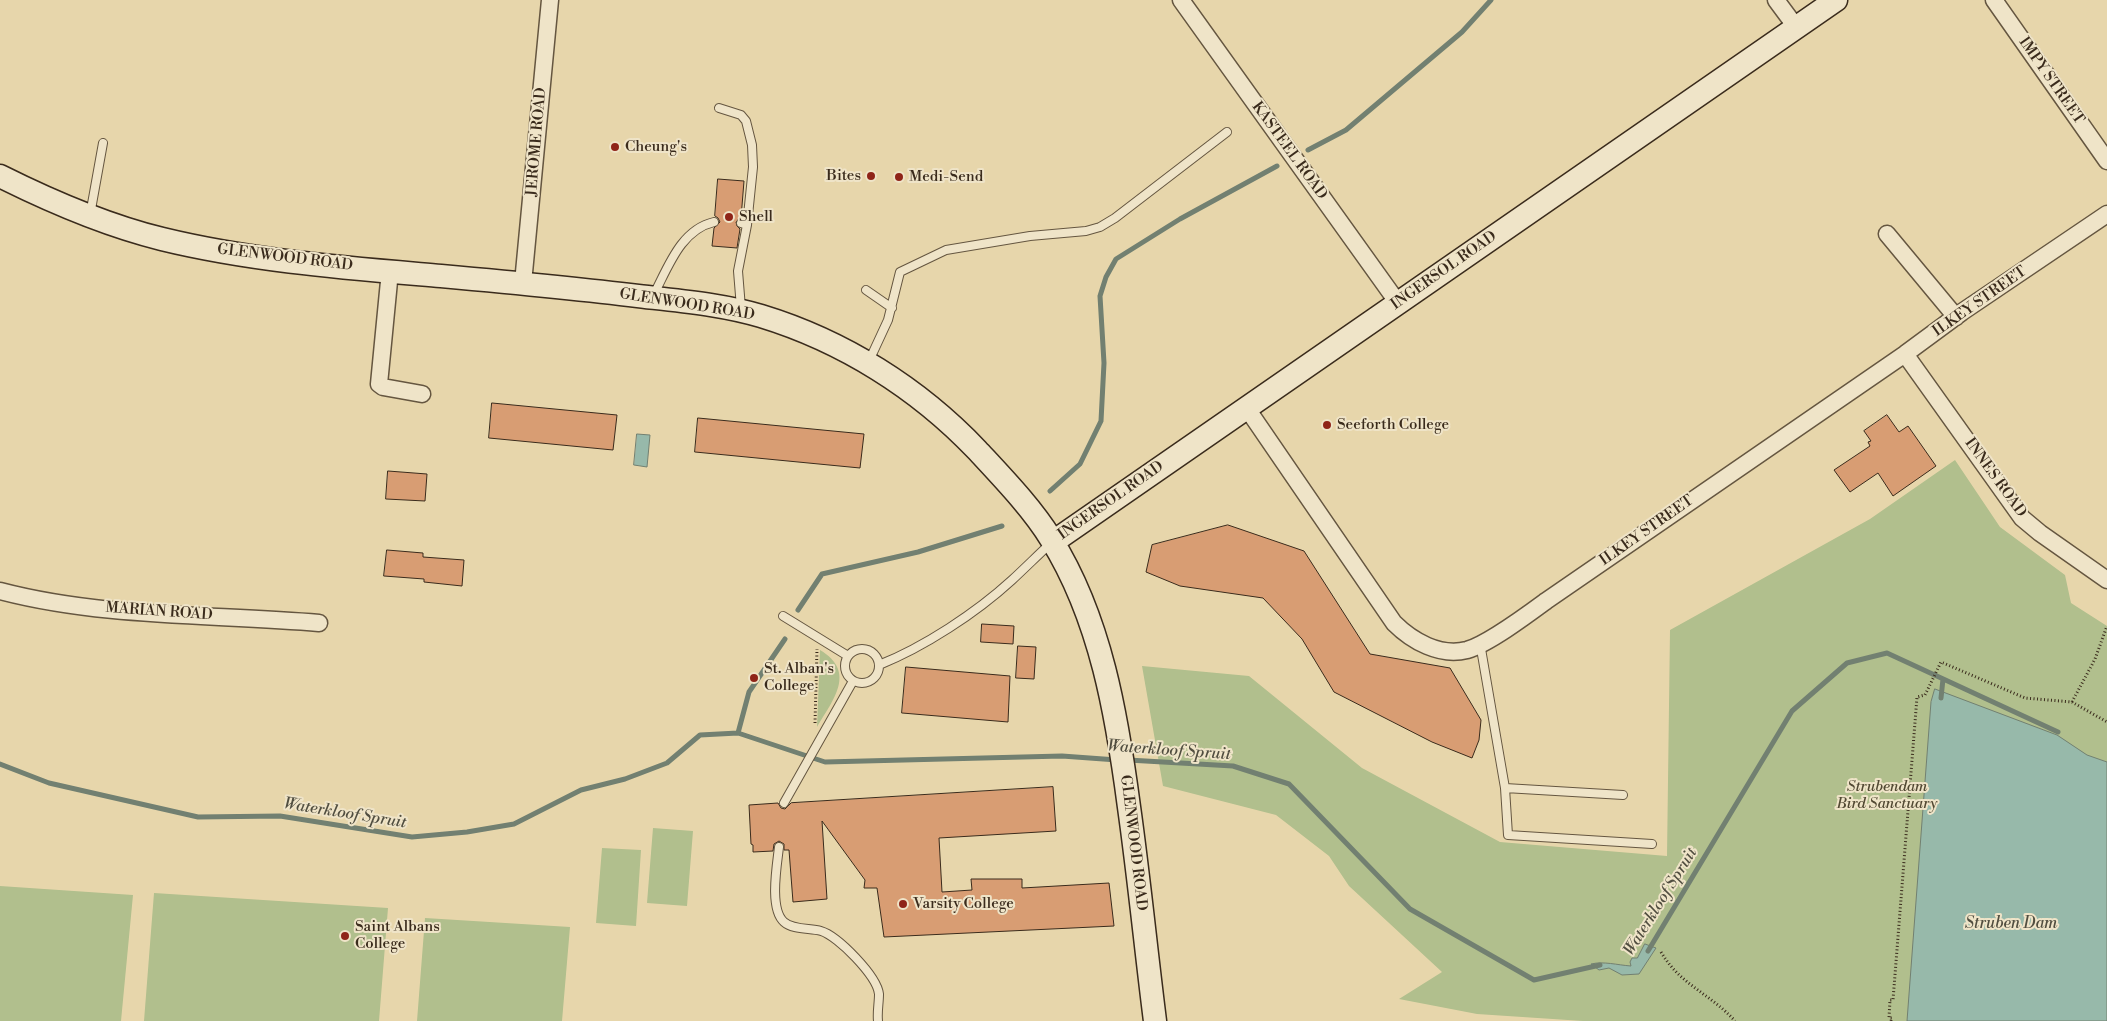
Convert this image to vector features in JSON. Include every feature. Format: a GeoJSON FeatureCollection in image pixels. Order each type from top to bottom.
{"type":"FeatureCollection","features":[{"type":"Feature","properties":{"kind":"street","name":"JEROME ROAD"},"geometry":{"type":"LineString","coordinates":[[523,283],[550,0]]}},
{"type":"Feature","properties":{"kind":"street","name":"KASTEEL ROAD"},"geometry":{"type":"LineString","coordinates":[[1181,0],[1398,303]]}},
{"type":"Feature","properties":{"kind":"street"},"geometry":{"type":"LineString","coordinates":[[1776,0],[1796,27]]}},
{"type":"Feature","properties":{"kind":"street","name":"INGERSOL ROAD"},"geometry":{"type":"LineString","coordinates":[[1053,542],[1246,406],[1836,0]]}},
{"type":"Feature","properties":{"kind":"street","name":"IMPY STREET"},"geometry":{"type":"LineString","coordinates":[[1994,0],[2107,161]]}},
{"type":"Feature","properties":{"kind":"street","name":"GLENWOOD ROAD"},"geometry":{"type":"LineString","coordinates":[[0,176],[54,202],[89,216],[134,231],[190,245],[290,260],[652,297],[741,311],[761,316],[809,334],[868,363],[891,378],[958,432],[989,464],[1043,526],[1053,542],[1087,612],[1100,653],[1120,739],[1155,1021]]}},
{"type":"Feature","properties":{"kind":"street","name":"ILKEY STREET"},"geometry":{"type":"LineString","coordinates":[[1246,406],[1385,611],[1400,630],[1414,640],[1432,648],[1458,651],[1468,650],[1516,622],[2107,214]]}},
{"type":"Feature","properties":{"kind":"street"},"geometry":{"type":"LineString","coordinates":[[1887,234],[1956,317]]}},
{"type":"Feature","properties":{"kind":"street"},"geometry":{"type":"LineString","coordinates":[[390,271],[379,384],[383,387],[422,394]]}},
{"type":"Feature","properties":{"kind":"street","name":"INNES ROAD"},"geometry":{"type":"LineString","coordinates":[[1905,354],[2022,518],[2040,533],[2107,580]]}},
{"type":"Feature","properties":{"kind":"street","name":"MARIAN ROAD"},"geometry":{"type":"LineString","coordinates":[[0,591],[80,606],[319,623]]}},
{"type":"Feature","properties":{"kind":"lane"},"geometry":{"type":"LineString","coordinates":[[719,108],[741,115],[746,121],[752,145],[753,167],[738,271],[741,311]]}},
{"type":"Feature","properties":{"kind":"lane"},"geometry":{"type":"LineString","coordinates":[[868,363],[892,308],[900,272],[946,250],[1030,236],[1086,231],[1100,226],[1115,218],[1227,132]]}},
{"type":"Feature","properties":{"kind":"lane"},"geometry":{"type":"LineString","coordinates":[[89,216],[104,143]]}},
{"type":"Feature","properties":{"kind":"lane"},"geometry":{"type":"LineString","coordinates":[[652,297],[685,239],[700,227],[714,222]]}},
{"type":"Feature","properties":{"kind":"lane"},"geometry":{"type":"LineString","coordinates":[[866,290],[892,308]]}},
{"type":"Feature","properties":{"kind":"lane"},"geometry":{"type":"LineString","coordinates":[[879,664],[918,647],[963,617],[1012,580],[1053,542]]}},
{"type":"Feature","properties":{"kind":"lane"},"geometry":{"type":"LineString","coordinates":[[783,616],[848,656]]}},
{"type":"Feature","properties":{"kind":"lane"},"geometry":{"type":"LineString","coordinates":[[1480,644],[1505,788],[1508,835],[1652,844]]}},
{"type":"Feature","properties":{"kind":"lane"},"geometry":{"type":"LineString","coordinates":[[866,649],[876,655],[879,672],[872,681],[861,684],[853,681],[845,670],[848,656],[854,650],[866,649]]}},
{"type":"Feature","properties":{"kind":"lane"},"geometry":{"type":"LineString","coordinates":[[784,803],[853,681]]}},
{"type":"Feature","properties":{"kind":"lane"},"geometry":{"type":"LineString","coordinates":[[1505,788],[1623,795]]}},
{"type":"Feature","properties":{"kind":"lane"},"geometry":{"type":"LineString","coordinates":[[779,847],[775,890],[779,912],[784,922],[795,927],[829,934],[859,960],[879,992],[878,1021]]}},
{"type":"Feature","properties":{"kind":"path"},"geometry":{"type":"LineString","coordinates":[[2072,702],[2095,659],[2107,626]]}},
{"type":"Feature","properties":{"kind":"path"},"geometry":{"type":"LineString","coordinates":[[821,639],[817,647],[815,732],[822,738]]}},
{"type":"Feature","properties":{"kind":"path"},"geometry":{"type":"LineString","coordinates":[[1892,1021],[1892,1018],[1889,1018],[1890,1000],[1894,1000],[1917,697],[1925,695],[1941,662],[2024,698],[2072,702],[2107,722]]}},
{"type":"Feature","properties":{"kind":"path"},"geometry":{"type":"LineString","coordinates":[[1661,952],[1667,964],[1684,981],[1721,1007],[1735,1021]]}},
{"type":"Feature","properties":{"kind":"green space","name":"Strubendam Bird Sanctuary"},"geometry":{"type":"Polygon","coordinates":[[[1955,460],[2000,527],[2065,575],[2071,603],[2107,626],[2107,1021],[1583,1021],[1477,1014],[1399,999],[1442,972],[1349,886],[1329,856],[1276,815],[1163,786],[1142,666],[1249,676],[1362,768],[1500,842],[1667,856],[1670,630],[1870,519],[1955,460]]]}},
{"type":"Feature","properties":{"kind":"green space"},"geometry":{"type":"Polygon","coordinates":[[[820,650],[831,659],[840,677],[835,697],[817,727],[820,650]]]}},
{"type":"Feature","properties":{"kind":"green space"},"geometry":{"type":"Polygon","coordinates":[[[653,828],[693,831],[687,906],[647,903],[653,828]]]}},
{"type":"Feature","properties":{"kind":"green space"},"geometry":{"type":"Polygon","coordinates":[[[602,848],[641,850],[636,926],[596,923],[602,848]]]}},
{"type":"Feature","properties":{"kind":"green space"},"geometry":{"type":"Polygon","coordinates":[[[0,886],[133,895],[121,1021],[0,1021],[0,886]]]}},
{"type":"Feature","properties":{"kind":"green space"},"geometry":{"type":"Polygon","coordinates":[[[154,893],[388,908],[379,1021],[144,1021],[154,893]]]}},
{"type":"Feature","properties":{"kind":"green space"},"geometry":{"type":"Polygon","coordinates":[[[425,918],[570,927],[562,1021],[417,1021],[425,918]]]}},
{"type":"Feature","properties":{"kind":"water"},"geometry":{"type":"Polygon","coordinates":[[[637,434],[650,435],[647,467],[634,465],[637,434]]]}},
{"type":"Feature","properties":{"kind":"water","name":"Struben Dam"},"geometry":{"type":"Polygon","coordinates":[[[1935,689],[2057,735],[2087,755],[2107,762],[2107,1021],[1907,1021],[1931,702],[1935,689]]]}},
{"type":"Feature","properties":{"kind":"water"},"geometry":{"type":"Polygon","coordinates":[[[1645,944],[1656,948],[1639,974],[1622,975],[1609,968],[1599,970],[1591,964],[1606,963],[1631,966],[1632,958],[1637,958],[1645,944]]]}},
{"type":"Feature","properties":{"kind":"building"},"geometry":{"type":"Polygon","coordinates":[[[718,179],[744,181],[741,218],[736,222],[740,229],[737,248],[712,246],[714,228],[720,222],[715,216],[718,179]]]}},
{"type":"Feature","properties":{"kind":"building"},"geometry":{"type":"Polygon","coordinates":[[[492,403],[617,415],[613,450],[489,438],[492,403]]]}},
{"type":"Feature","properties":{"kind":"building"},"geometry":{"type":"Polygon","coordinates":[[[1887,415],[1899,432],[1908,426],[1936,466],[1893,496],[1878,473],[1850,492],[1834,470],[1870,446],[1868,442],[1871,441],[1864,431],[1887,415]]]}},
{"type":"Feature","properties":{"kind":"building"},"geometry":{"type":"Polygon","coordinates":[[[698,418],[864,434],[860,468],[695,452],[698,418]]]}},
{"type":"Feature","properties":{"kind":"building"},"geometry":{"type":"Polygon","coordinates":[[[388,471],[427,474],[425,501],[386,499],[388,471]]]}},
{"type":"Feature","properties":{"kind":"building"},"geometry":{"type":"Polygon","coordinates":[[[1228,525],[1304,551],[1370,654],[1450,668],[1481,720],[1479,740],[1472,758],[1432,742],[1334,692],[1302,639],[1263,598],[1180,586],[1146,572],[1152,545],[1228,525]]]}},
{"type":"Feature","properties":{"kind":"building"},"geometry":{"type":"Polygon","coordinates":[[[387,550],[423,553],[423,557],[464,560],[462,586],[424,582],[424,579],[384,576],[387,550]]]}},
{"type":"Feature","properties":{"kind":"building"},"geometry":{"type":"Polygon","coordinates":[[[982,624],[1014,626],[1013,644],[981,642],[982,624]]]}},
{"type":"Feature","properties":{"kind":"building"},"geometry":{"type":"Polygon","coordinates":[[[1018,646],[1036,647],[1034,679],[1016,678],[1018,646]]]}},
{"type":"Feature","properties":{"kind":"building"},"geometry":{"type":"Polygon","coordinates":[[[906,667],[1010,676],[1008,722],[902,713],[906,667]]]}},
{"type":"Feature","properties":{"kind":"building"},"geometry":{"type":"Polygon","coordinates":[[[1053,787],[1056,831],[939,838],[942,892],[972,890],[971,879],[1022,879],[1022,888],[1109,883],[1114,926],[884,937],[877,888],[864,888],[865,880],[822,821],[827,899],[793,902],[789,850],[784,850],[784,844],[779,841],[774,844],[773,851],[753,852],[753,845],[751,844],[749,805],[778,803],[781,808],[785,809],[791,803],[1053,787]]]}},
{"type":"Feature","properties":{"kind":"waterway"},"geometry":{"type":"LineString","coordinates":[[1308,150],[1346,130],[1462,32],[1491,0]]}},
{"type":"Feature","properties":{"kind":"waterway"},"geometry":{"type":"LineString","coordinates":[[1050,491],[1080,464],[1101,421],[1104,363],[1100,296],[1106,277],[1116,259],[1180,219],[1277,166]]}},
{"type":"Feature","properties":{"kind":"waterway"},"geometry":{"type":"LineString","coordinates":[[798,610],[822,574],[918,552],[1002,526]]}},
{"type":"Feature","properties":{"kind":"waterway"},"geometry":{"type":"LineString","coordinates":[[738,733],[749,692],[785,639]]}},
{"type":"Feature","properties":{"kind":"waterway","name":"Waterkloof Spruit"},"geometry":{"type":"LineString","coordinates":[[1648,951],[1792,711],[1847,663],[1887,653],[2058,732]]}},
{"type":"Feature","properties":{"kind":"waterway","name":"Waterkloof Spruit"},"geometry":{"type":"LineString","coordinates":[[1941,698],[1943,679]]}},
{"type":"Feature","properties":{"kind":"waterway","name":"Waterkloof Spruit"},"geometry":{"type":"LineString","coordinates":[[0,764],[49,783],[198,817],[280,816],[412,837],[467,832],[514,824],[581,790],[625,779],[667,763],[700,735],[738,733],[825,762],[1062,756],[1117,760]]}},
{"type":"Feature","properties":{"kind":"waterway","name":"Waterkloof Spruit"},"geometry":{"type":"LineString","coordinates":[[1128,760],[1233,766],[1289,784],[1410,909],[1534,980],[1600,965]]}},
{"type":"Feature","properties":{"kind":"place","name":"Cheung's"},"geometry":{"type":"Point","coordinates":[615,147]}},
{"type":"Feature","properties":{"kind":"place","name":"Bites"},"geometry":{"type":"Point","coordinates":[871,176]}},
{"type":"Feature","properties":{"kind":"place","name":"Medi-Send"},"geometry":{"type":"Point","coordinates":[899,177]}},
{"type":"Feature","properties":{"kind":"place","name":"Shell"},"geometry":{"type":"Point","coordinates":[729,217]}},
{"type":"Feature","properties":{"kind":"place","name":"Seeforth College"},"geometry":{"type":"Point","coordinates":[1327,425]}},
{"type":"Feature","properties":{"kind":"place","name":"St. Alban's College"},"geometry":{"type":"Point","coordinates":[754,678]}},
{"type":"Feature","properties":{"kind":"place","name":"Varsity College"},"geometry":{"type":"Point","coordinates":[903,904]}},
{"type":"Feature","properties":{"kind":"place","name":"Saint Albans College"},"geometry":{"type":"Point","coordinates":[345,936]}}]}
